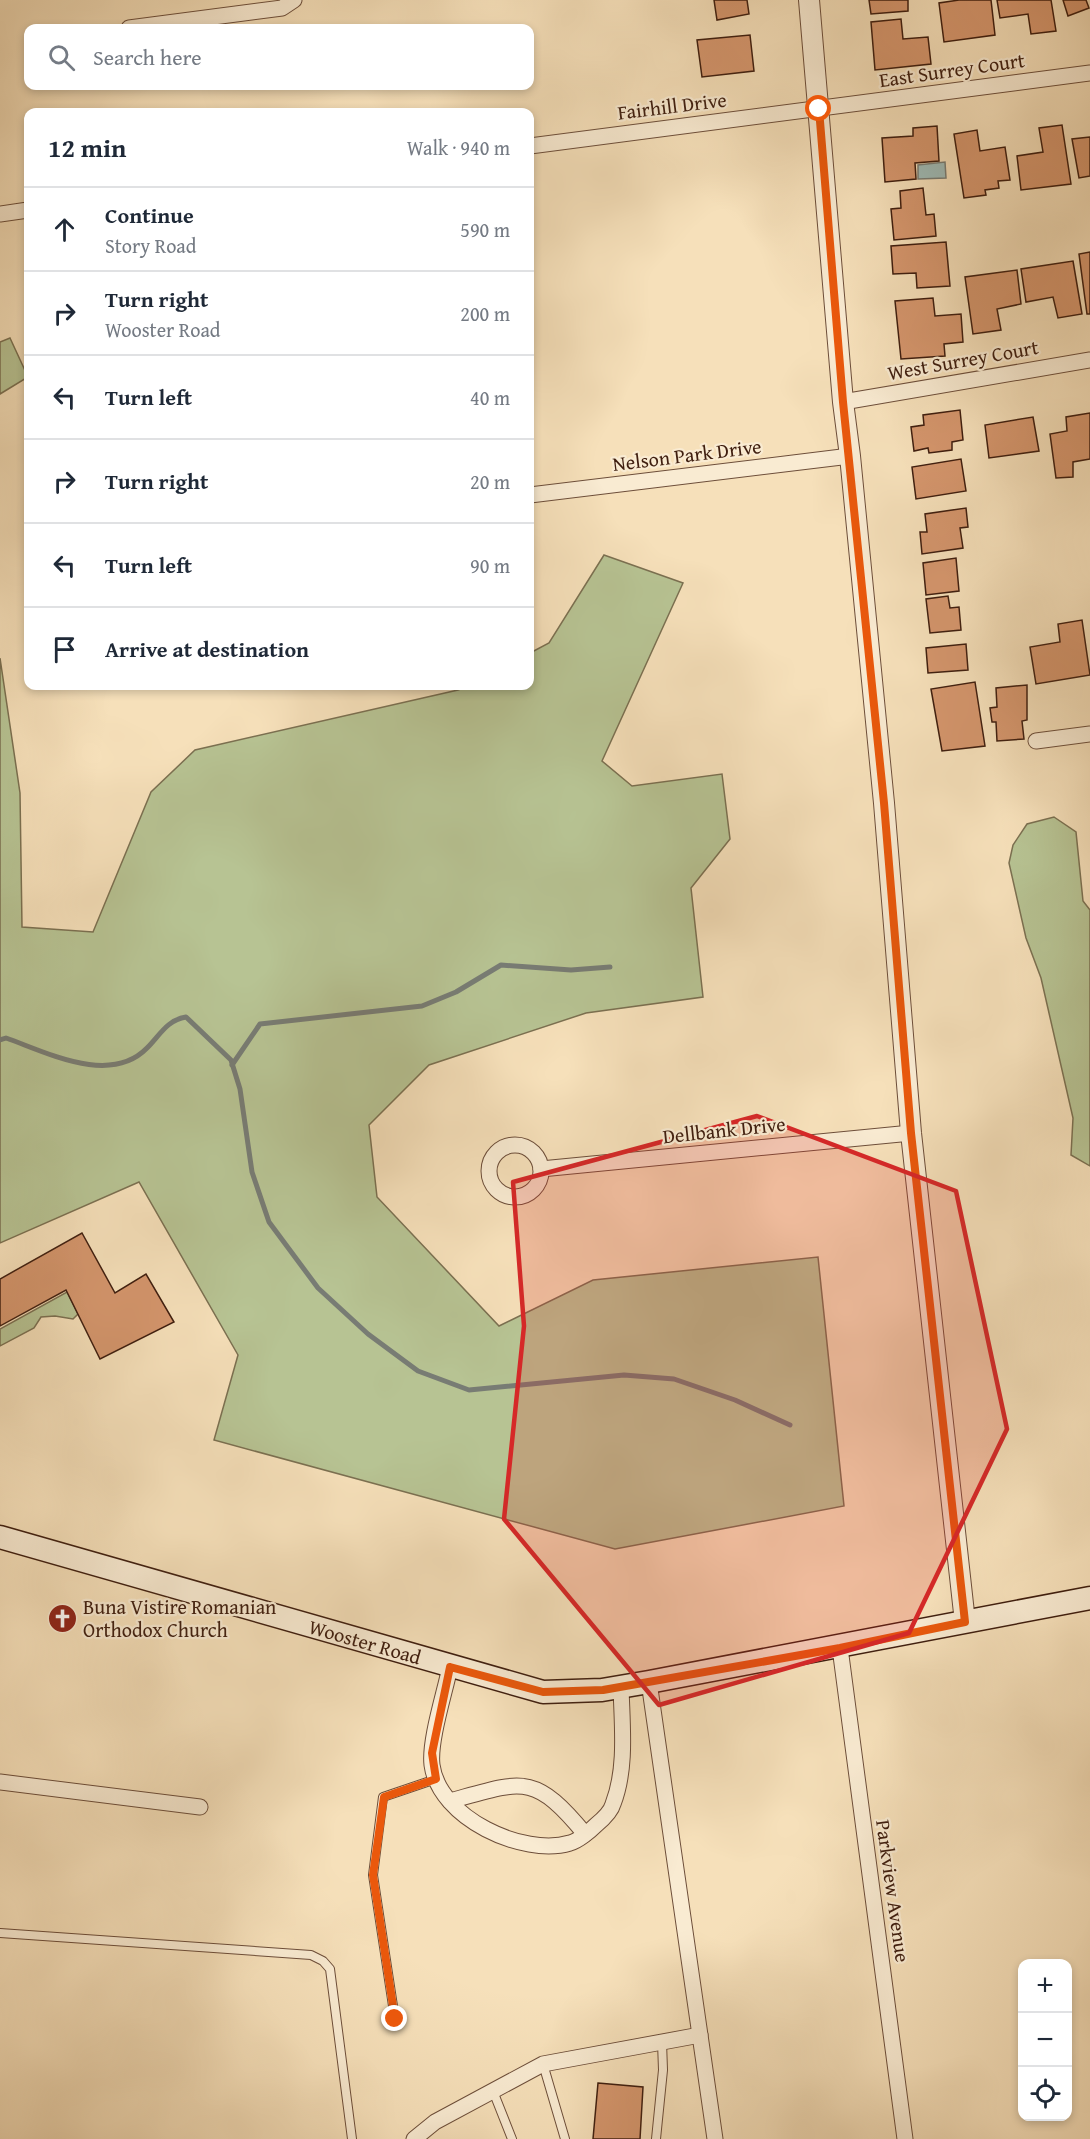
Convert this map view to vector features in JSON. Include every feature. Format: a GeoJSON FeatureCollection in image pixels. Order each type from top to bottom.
{"type":"FeatureCollection","features":[{"type":"Feature","properties":{"kind":"main road","name":"Wooster Road"},"geometry":{"type":"LineString","coordinates":[[0,1537],[543,1692],[621,1687],[840,1648],[1090,1598]]}},
{"type":"Feature","properties":{"kind":"street"},"geometry":{"type":"LineString","coordinates":[[160,24],[282,8],[294,0]]}},
{"type":"Feature","properties":{"kind":"street"},"geometry":{"type":"LineString","coordinates":[[809,0],[843,402],[884,803],[911,1133],[965,1622]]}},
{"type":"Feature","properties":{"kind":"street","name":"East Surrey Court"},"geometry":{"type":"LineString","coordinates":[[819,109],[1090,73]]}},
{"type":"Feature","properties":{"kind":"street","name":"Fairhill Drive"},"geometry":{"type":"LineString","coordinates":[[534,145],[819,109]]}},
{"type":"Feature","properties":{"kind":"street"},"geometry":{"type":"LineString","coordinates":[[0,214],[24,211]]}},
{"type":"Feature","properties":{"kind":"street","name":"West Surrey Court"},"geometry":{"type":"LineString","coordinates":[[843,402],[1090,360]]}},
{"type":"Feature","properties":{"kind":"street","name":"Nelson Park Drive"},"geometry":{"type":"LineString","coordinates":[[534,495],[850,456]]}},
{"type":"Feature","properties":{"kind":"street"},"geometry":{"type":"LineString","coordinates":[[1036,741],[1090,734]]}},
{"type":"Feature","properties":{"kind":"street","name":"Dellbank Drive"},"geometry":{"type":"LineString","coordinates":[[541,1169],[911,1133]]}},
{"type":"Feature","properties":{"kind":"street","name":"Parkview Avenue"},"geometry":{"type":"LineString","coordinates":[[840,1648],[905,2139]]}},
{"type":"Feature","properties":{"kind":"street"},"geometry":{"type":"LineString","coordinates":[[450,1667],[432,1753],[436,1779],[450,1801],[468,1820],[514,1842],[544,1845],[571,1843],[585,1834],[613,1806],[623,1743],[621,1687]]}},
{"type":"Feature","properties":{"kind":"street"},"geometry":{"type":"LineString","coordinates":[[649,1682],[715,2139]]}},
{"type":"Feature","properties":{"kind":"street"},"geometry":{"type":"LineString","coordinates":[[0,1782],[200,1808]]}},
{"type":"Feature","properties":{"kind":"street"},"geometry":{"type":"LineString","coordinates":[[450,1801],[503,1786],[532,1788],[550,1796],[585,1834]]}},
{"type":"Feature","properties":{"kind":"street"},"geometry":{"type":"LineString","coordinates":[[414,2139],[435,2122],[543,2064],[700,2035]]}},
{"type":"Feature","properties":{"kind":"lane"},"geometry":{"type":"LineString","coordinates":[[395,2019],[373,1875],[384,1797],[436,1779]]}},
{"type":"Feature","properties":{"kind":"lane"},"geometry":{"type":"LineString","coordinates":[[0,1933],[311,1955],[323,1961],[330,1969],[352,2139]]}},
{"type":"Feature","properties":{"kind":"lane"},"geometry":{"type":"LineString","coordinates":[[656,2139],[663,2070],[662,2042]]}},
{"type":"Feature","properties":{"kind":"lane"},"geometry":{"type":"LineString","coordinates":[[543,2064],[565,2139]]}},
{"type":"Feature","properties":{"kind":"lane"},"geometry":{"type":"LineString","coordinates":[[493,2091],[512,2139]]}},
{"type":"Feature","properties":{"kind":"highlighted area"},"geometry":{"type":"Polygon","coordinates":[[[757,1116],[956,1191],[1007,1429],[909,1633],[659,1705],[504,1519],[524,1326],[513,1182],[757,1116]]]}},
{"type":"Feature","properties":{"kind":"green space"},"geometry":{"type":"Polygon","coordinates":[[[10,338],[24,368],[24,379],[0,394],[0,342],[10,338]]]}},
{"type":"Feature","properties":{"kind":"green space"},"geometry":{"type":"Polygon","coordinates":[[[604,555],[683,583],[602,761],[632,786],[722,774],[730,839],[691,888],[703,997],[586,1013],[429,1065],[369,1125],[377,1197],[499,1326],[593,1280],[818,1257],[844,1506],[615,1549],[214,1440],[238,1355],[139,1182],[0,1243],[0,658],[20,793],[22,927],[93,932],[151,792],[195,750],[458,690],[534,690],[534,651],[549,643],[604,555]]]}},
{"type":"Feature","properties":{"kind":"green space"},"geometry":{"type":"Polygon","coordinates":[[[1054,817],[1076,832],[1083,901],[1090,910],[1090,1166],[1071,1155],[1073,1118],[1041,978],[1026,938],[1009,863],[1013,845],[1027,824],[1054,817]]]}},
{"type":"Feature","properties":{"kind":"green space"},"geometry":{"type":"Polygon","coordinates":[[[67,1292],[78,1314],[73,1319],[55,1316],[41,1317],[34,1328],[0,1346],[0,1329],[67,1292]]]}},
{"type":"Feature","properties":{"kind":"water"},"geometry":{"type":"Polygon","coordinates":[[[945,162],[946,178],[918,179],[918,165],[945,162]]]}},
{"type":"Feature","properties":{"kind":"building"},"geometry":{"type":"Polygon","coordinates":[[[714,0],[747,0],[749,14],[717,20],[714,0]]]}},
{"type":"Feature","properties":{"kind":"building"},"geometry":{"type":"Polygon","coordinates":[[[869,0],[908,0],[908,11],[871,14],[869,0]]]}},
{"type":"Feature","properties":{"kind":"building"},"geometry":{"type":"Polygon","coordinates":[[[959,0],[991,0],[995,35],[944,42],[939,3],[959,0]]]}},
{"type":"Feature","properties":{"kind":"building"},"geometry":{"type":"Polygon","coordinates":[[[997,0],[1051,0],[1056,31],[1031,34],[1028,14],[1000,18],[997,0]]]}},
{"type":"Feature","properties":{"kind":"building"},"geometry":{"type":"Polygon","coordinates":[[[1063,0],[1086,0],[1089,8],[1068,16],[1063,0]]]}},
{"type":"Feature","properties":{"kind":"building"},"geometry":{"type":"Polygon","coordinates":[[[901,19],[903,39],[928,37],[931,64],[875,70],[871,22],[901,19]]]}},
{"type":"Feature","properties":{"kind":"building"},"geometry":{"type":"Polygon","coordinates":[[[750,35],[754,71],[702,77],[697,40],[750,35]]]}},
{"type":"Feature","properties":{"kind":"building"},"geometry":{"type":"Polygon","coordinates":[[[1062,125],[1071,184],[1021,190],[1017,156],[1043,152],[1039,128],[1062,125]]]}},
{"type":"Feature","properties":{"kind":"building"},"geometry":{"type":"Polygon","coordinates":[[[937,126],[939,161],[915,163],[916,179],[885,182],[882,138],[913,136],[913,128],[937,126]]]}},
{"type":"Feature","properties":{"kind":"building"},"geometry":{"type":"Polygon","coordinates":[[[977,130],[980,151],[1005,147],[1010,180],[998,181],[999,188],[985,190],[986,195],[964,198],[954,134],[977,130]]]}},
{"type":"Feature","properties":{"kind":"building"},"geometry":{"type":"Polygon","coordinates":[[[1090,137],[1090,176],[1079,178],[1072,139],[1090,137]]]}},
{"type":"Feature","properties":{"kind":"building"},"geometry":{"type":"Polygon","coordinates":[[[923,188],[926,215],[934,214],[936,236],[894,240],[891,209],[901,208],[900,191],[923,188]]]}},
{"type":"Feature","properties":{"kind":"building"},"geometry":{"type":"Polygon","coordinates":[[[946,242],[950,286],[917,288],[916,273],[893,274],[891,246],[946,242]]]}},
{"type":"Feature","properties":{"kind":"building"},"geometry":{"type":"Polygon","coordinates":[[[1090,252],[1090,314],[1087,314],[1079,254],[1090,252]]]}},
{"type":"Feature","properties":{"kind":"building"},"geometry":{"type":"Polygon","coordinates":[[[1073,261],[1082,314],[1058,318],[1053,297],[1026,302],[1021,269],[1073,261]]]}},
{"type":"Feature","properties":{"kind":"building"},"geometry":{"type":"Polygon","coordinates":[[[1017,270],[1021,304],[997,309],[1001,330],[973,334],[965,277],[1017,270]]]}},
{"type":"Feature","properties":{"kind":"building"},"geometry":{"type":"Polygon","coordinates":[[[933,298],[935,316],[961,314],[963,342],[944,344],[945,356],[901,359],[895,301],[933,298]]]}},
{"type":"Feature","properties":{"kind":"building"},"geometry":{"type":"Polygon","coordinates":[[[960,410],[963,440],[952,442],[952,450],[929,453],[928,448],[914,451],[911,427],[924,425],[923,415],[960,410]]]}},
{"type":"Feature","properties":{"kind":"building"},"geometry":{"type":"Polygon","coordinates":[[[1090,413],[1090,459],[1073,462],[1073,477],[1056,478],[1050,434],[1067,431],[1066,417],[1090,413]]]}},
{"type":"Feature","properties":{"kind":"building"},"geometry":{"type":"Polygon","coordinates":[[[1033,417],[1039,451],[989,458],[985,425],[1033,417]]]}},
{"type":"Feature","properties":{"kind":"building"},"geometry":{"type":"Polygon","coordinates":[[[961,459],[966,491],[916,499],[912,467],[961,459]]]}},
{"type":"Feature","properties":{"kind":"building"},"geometry":{"type":"Polygon","coordinates":[[[966,508],[968,527],[960,528],[963,548],[922,554],[920,532],[927,532],[925,514],[966,508]]]}},
{"type":"Feature","properties":{"kind":"building"},"geometry":{"type":"Polygon","coordinates":[[[956,558],[959,591],[926,595],[923,563],[956,558]]]}},
{"type":"Feature","properties":{"kind":"building"},"geometry":{"type":"Polygon","coordinates":[[[948,596],[950,608],[959,607],[961,630],[930,633],[926,599],[948,596]]]}},
{"type":"Feature","properties":{"kind":"building"},"geometry":{"type":"Polygon","coordinates":[[[1082,620],[1090,675],[1036,684],[1030,647],[1060,642],[1058,624],[1082,620]]]}},
{"type":"Feature","properties":{"kind":"building"},"geometry":{"type":"Polygon","coordinates":[[[966,644],[968,670],[928,673],[926,648],[966,644]]]}},
{"type":"Feature","properties":{"kind":"building"},"geometry":{"type":"Polygon","coordinates":[[[975,682],[985,746],[942,751],[931,689],[975,682]]]}},
{"type":"Feature","properties":{"kind":"building"},"geometry":{"type":"Polygon","coordinates":[[[1027,685],[1027,720],[1022,721],[1024,739],[997,741],[996,722],[992,722],[990,708],[997,707],[996,688],[1027,685]]]}},
{"type":"Feature","properties":{"kind":"building"},"geometry":{"type":"Polygon","coordinates":[[[82,1233],[115,1293],[146,1274],[174,1322],[100,1359],[66,1290],[0,1326],[0,1279],[82,1233]]]}},
{"type":"Feature","properties":{"kind":"building"},"geometry":{"type":"Polygon","coordinates":[[[598,2083],[643,2087],[640,2139],[593,2139],[598,2083]]]}},
{"type":"Feature","properties":{"kind":"waterway"},"geometry":{"type":"LineString","coordinates":[[232,1065],[260,1024],[422,1006],[456,992],[501,965],[571,970],[610,967]]}},
{"type":"Feature","properties":{"kind":"waterway"},"geometry":{"type":"LineString","coordinates":[[0,1040],[6,1038],[78,1062],[97,1065],[115,1064],[132,1059],[147,1048],[174,1021],[186,1017],[231,1060],[240,1089],[252,1172],[269,1222],[318,1288],[368,1334],[418,1371],[469,1390],[624,1375],[674,1379],[735,1400],[790,1425]]}},
{"type":"Feature","properties":{"kind":"place","name":"Buna Vistire Romanian Orthodox Church"},"geometry":{"type":"Point","coordinates":[62,1619]}},
{"type":"Feature","properties":{"kind":"route"},"geometry":{"type":"LineString","coordinates":[[395,2019],[373,1875],[384,1797],[436,1779],[432,1766],[432,1753],[450,1667],[543,1692],[603,1690],[840,1648],[965,1622],[911,1133],[884,803],[866,608],[843,402],[819,109]]}}]}
